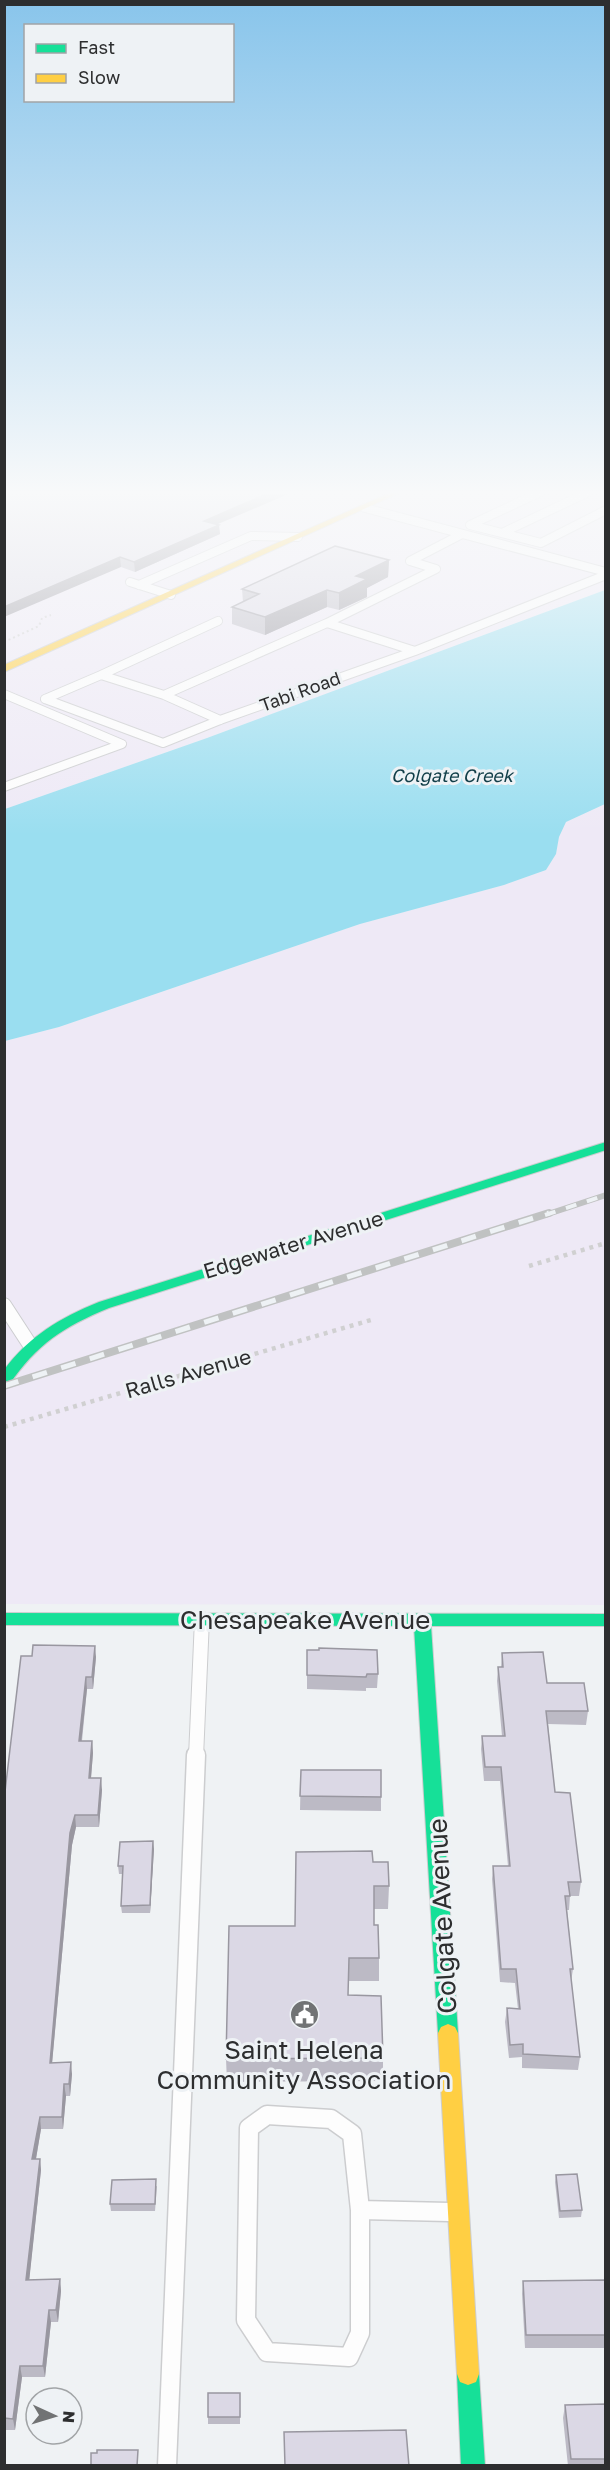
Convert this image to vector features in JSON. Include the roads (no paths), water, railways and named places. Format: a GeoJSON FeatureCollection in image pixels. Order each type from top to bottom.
{"type":"FeatureCollection","features":[{"type":"Feature","properties":{"kind":"street"},"geometry":{"type":"LineString","coordinates":[[4,669],[150,604]]}},
{"type":"Feature","properties":{"kind":"street","name":"Edgewater Avenue"},"geometry":{"type":"LineString","coordinates":[[4,1382],[31,1346],[82,1313],[116,1299],[606,1146]]}},
{"type":"Feature","properties":{"kind":"street","name":"Colgate Avenue"},"geometry":{"type":"LineString","coordinates":[[422,1618],[460,2212],[473,2466]]}},
{"type":"Feature","properties":{"kind":"street","name":"Chesapeake Avenue"},"geometry":{"type":"LineString","coordinates":[[4,1619],[606,1620]]}},
{"type":"Feature","properties":{"kind":"lane"},"geometry":{"type":"LineString","coordinates":[[164,695],[365,604]]}},
{"type":"Feature","properties":{"kind":"lane","name":"Tabi Road"},"geometry":{"type":"LineString","coordinates":[[101,675],[45,699],[163,743],[220,720],[415,651],[529,604]]}},
{"type":"Feature","properties":{"kind":"lane"},"geometry":{"type":"LineString","coordinates":[[101,675],[218,621]]}},
{"type":"Feature","properties":{"kind":"lane"},"geometry":{"type":"LineString","coordinates":[[327,623],[415,651]]}},
{"type":"Feature","properties":{"kind":"lane"},"geometry":{"type":"LineString","coordinates":[[101,675],[164,695],[220,720]]}},
{"type":"Feature","properties":{"kind":"lane"},"geometry":{"type":"LineString","coordinates":[[4,694],[122,744],[4,787]]}},
{"type":"Feature","properties":{"kind":"lane"},"geometry":{"type":"LineString","coordinates":[[4,1305],[31,1346]]}},
{"type":"Feature","properties":{"kind":"lane"},"geometry":{"type":"LineString","coordinates":[[167,2466],[202,1619]]}},
{"type":"Feature","properties":{"kind":"lane"},"geometry":{"type":"LineString","coordinates":[[267,2115],[331,2118],[352,2134],[360,2210],[360,2333],[349,2357],[267,2352],[246,2320],[249,2128],[267,2115]]}},
{"type":"Feature","properties":{"kind":"lane"},"geometry":{"type":"LineString","coordinates":[[360,2210],[430,2214],[460,2212]]}},
{"type":"Feature","properties":{"kind":"water","name":"Colgate Creek"},"geometry":{"type":"Polygon","coordinates":[[[567,604],[605,604],[605,804],[566,822],[559,837],[556,854],[546,870],[504,885],[360,924],[59,1027],[5,1041],[5,809],[207,738],[567,604]]]}},
{"type":"Feature","properties":{"kind":"railway"},"geometry":{"type":"LineString","coordinates":[[545,1215],[606,1195]]}},
{"type":"Feature","properties":{"kind":"railway"},"geometry":{"type":"LineString","coordinates":[[4,1386],[549,1213]]}},
{"type":"Feature","properties":{"kind":"place","name":"Saint Helena Community Association"},"geometry":{"type":"Point","coordinates":[304,2015]}}]}
